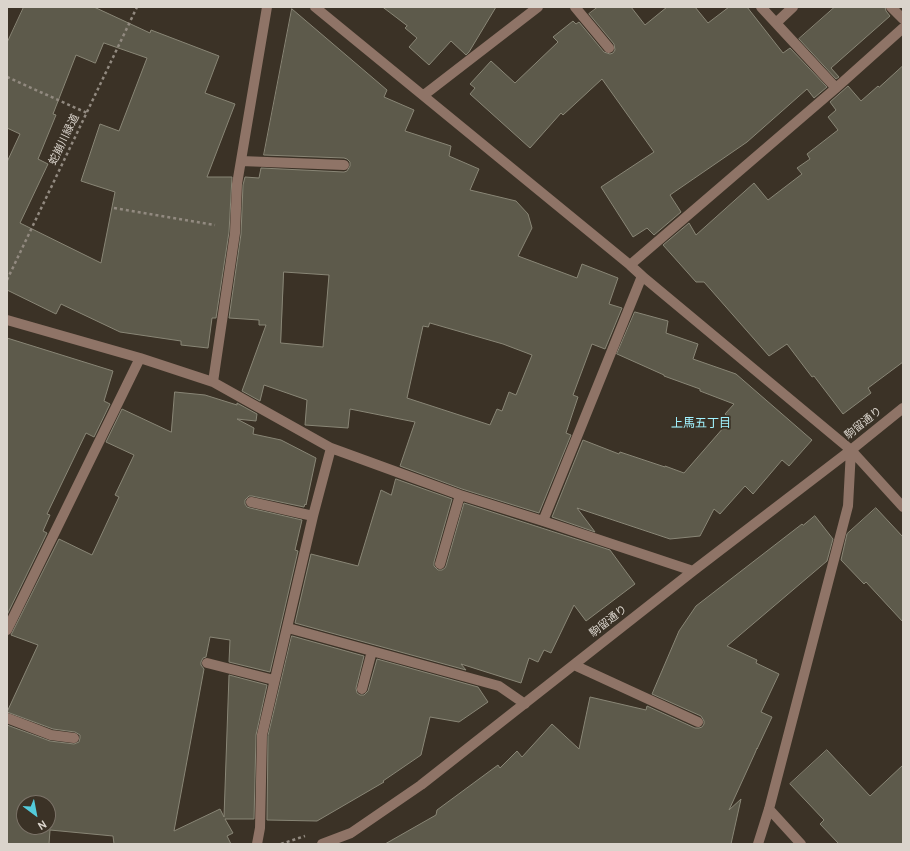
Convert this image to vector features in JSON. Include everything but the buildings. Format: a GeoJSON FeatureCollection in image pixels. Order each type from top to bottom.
{"type":"FeatureCollection","features":[{"type":"Feature","properties":{"kind":"street"},"geometry":{"type":"LineString","coordinates":[[213,382],[236,229],[237,184],[267,7]]}},
{"type":"Feature","properties":{"kind":"street"},"geometry":{"type":"LineString","coordinates":[[315,7],[630,265],[851,450],[903,507]]}},
{"type":"Feature","properties":{"kind":"street"},"geometry":{"type":"LineString","coordinates":[[424,96],[538,7]]}},
{"type":"Feature","properties":{"kind":"street"},"geometry":{"type":"LineString","coordinates":[[575,7],[609,48]]}},
{"type":"Feature","properties":{"kind":"street"},"geometry":{"type":"LineString","coordinates":[[761,7],[836,88]]}},
{"type":"Feature","properties":{"kind":"street"},"geometry":{"type":"LineString","coordinates":[[776,23],[793,7]]}},
{"type":"Feature","properties":{"kind":"street"},"geometry":{"type":"LineString","coordinates":[[891,7],[903,19]]}},
{"type":"Feature","properties":{"kind":"street"},"geometry":{"type":"LineString","coordinates":[[630,265],[836,88],[903,28]]}},
{"type":"Feature","properties":{"kind":"street"},"geometry":{"type":"LineString","coordinates":[[241,161],[344,165]]}},
{"type":"Feature","properties":{"kind":"street"},"geometry":{"type":"LineString","coordinates":[[543,521],[642,276]]}},
{"type":"Feature","properties":{"kind":"street"},"geometry":{"type":"LineString","coordinates":[[7,320],[140,358],[213,382],[331,448],[460,496],[543,521],[693,571]]}},
{"type":"Feature","properties":{"kind":"street"},"geometry":{"type":"LineString","coordinates":[[7,630],[140,358]]}},
{"type":"Feature","properties":{"kind":"street","name":"駒留通り"},"geometry":{"type":"LineString","coordinates":[[322,844],[351,833],[421,785],[903,408]]}},
{"type":"Feature","properties":{"kind":"street"},"geometry":{"type":"LineString","coordinates":[[257,844],[260,828],[262,735],[313,516],[331,448]]}},
{"type":"Feature","properties":{"kind":"street"},"geometry":{"type":"LineString","coordinates":[[758,844],[769,809],[848,506],[851,450]]}},
{"type":"Feature","properties":{"kind":"street"},"geometry":{"type":"LineString","coordinates":[[440,564],[460,496]]}},
{"type":"Feature","properties":{"kind":"street"},"geometry":{"type":"LineString","coordinates":[[251,502],[313,516]]}},
{"type":"Feature","properties":{"kind":"street"},"geometry":{"type":"LineString","coordinates":[[288,628],[499,686],[525,704]]}},
{"type":"Feature","properties":{"kind":"street"},"geometry":{"type":"LineString","coordinates":[[362,689],[372,651]]}},
{"type":"Feature","properties":{"kind":"street"},"geometry":{"type":"LineString","coordinates":[[207,663],[274,680]]}},
{"type":"Feature","properties":{"kind":"street"},"geometry":{"type":"LineString","coordinates":[[574,664],[698,722]]}},
{"type":"Feature","properties":{"kind":"street"},"geometry":{"type":"LineString","coordinates":[[7,718],[51,735],[74,738]]}},
{"type":"Feature","properties":{"kind":"street"},"geometry":{"type":"LineString","coordinates":[[769,809],[801,844]]}},
{"type":"Feature","properties":{"kind":"path","name":"蛇崩川緑道"},"geometry":{"type":"LineString","coordinates":[[7,280],[137,7]]}},
{"type":"Feature","properties":{"kind":"path"},"geometry":{"type":"LineString","coordinates":[[7,77],[87,113]]}},
{"type":"Feature","properties":{"kind":"path"},"geometry":{"type":"LineString","coordinates":[[114,208],[236,229]]}},
{"type":"Feature","properties":{"kind":"district","name":"上馬五丁目"},"geometry":{"type":"Point","coordinates":[701,425]}}]}
